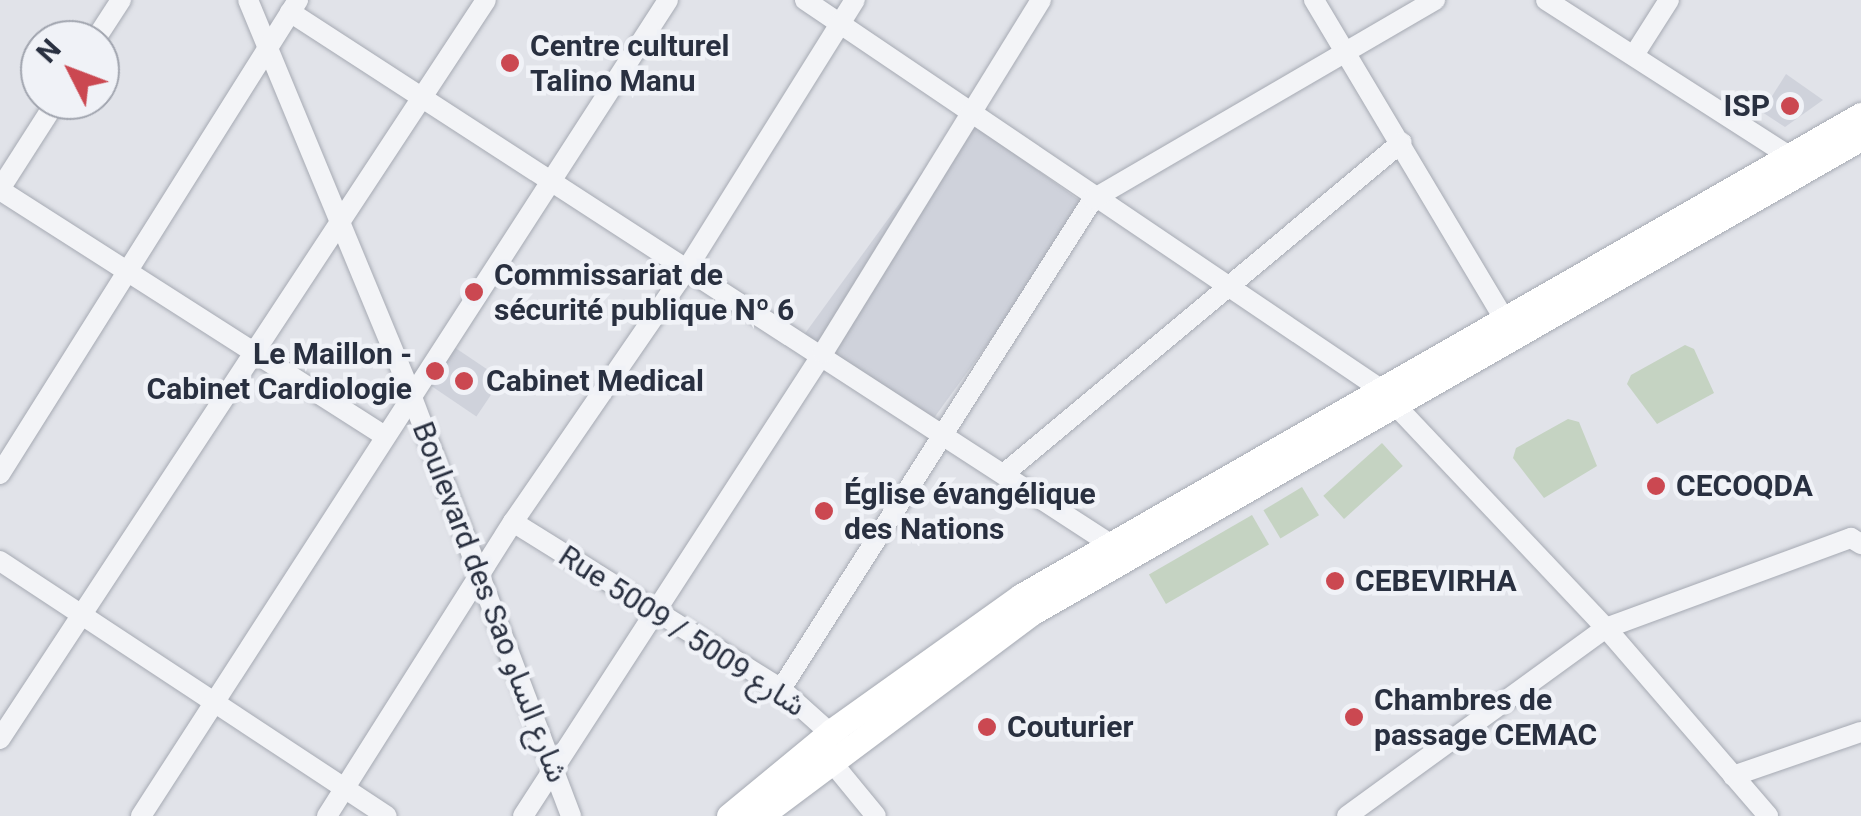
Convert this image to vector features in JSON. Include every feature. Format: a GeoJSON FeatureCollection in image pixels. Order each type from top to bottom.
{"type":"FeatureCollection","features":[{"type":"Feature","properties":{"kind":"main road"},"geometry":{"type":"LineString","coordinates":[[729,816],[1033,612],[1119,549],[1799,162],[1861,115]]}},
{"type":"Feature","properties":{"kind":"main road"},"geometry":{"type":"LineString","coordinates":[[1388,397],[1503,318],[1799,162],[1861,138]]}},
{"type":"Feature","properties":{"kind":"main road"},"geometry":{"type":"LineString","coordinates":[[760,816],[836,746]]}},
{"type":"Feature","properties":{"kind":"street","name":"Boulevard des Sao شارع الساو"},"geometry":{"type":"LineString","coordinates":[[248,0],[410,392],[572,816]]}},
{"type":"Feature","properties":{"kind":"street"},"geometry":{"type":"LineString","coordinates":[[0,738],[78,614],[486,0]]}},
{"type":"Feature","properties":{"kind":"street"},"geometry":{"type":"LineString","coordinates":[[140,816],[547,178],[668,0]]}},
{"type":"Feature","properties":{"kind":"street"},"geometry":{"type":"LineString","coordinates":[[806,0],[1092,199],[1388,397],[1606,628],[1768,816]]}},
{"type":"Feature","properties":{"kind":"street"},"geometry":{"type":"LineString","coordinates":[[327,816],[482,577],[513,522],[688,267],[854,0]]}},
{"type":"Feature","properties":{"kind":"street"},"geometry":{"type":"LineString","coordinates":[[523,816],[823,353],[1042,0]]}},
{"type":"Feature","properties":{"kind":"street"},"geometry":{"type":"LineString","coordinates":[[1314,0],[1402,142],[1503,318]]}},
{"type":"Feature","properties":{"kind":"street"},"geometry":{"type":"LineString","coordinates":[[782,688],[942,430],[1092,199],[1344,48],[1435,0]]}},
{"type":"Feature","properties":{"kind":"street"},"geometry":{"type":"LineString","coordinates":[[1546,0],[1799,162]]}},
{"type":"Feature","properties":{"kind":"street"},"geometry":{"type":"LineString","coordinates":[[1634,56],[1669,0]]}},
{"type":"Feature","properties":{"kind":"street"},"geometry":{"type":"LineString","coordinates":[[0,474],[294,6],[422,100],[823,353],[1119,549]]}},
{"type":"Feature","properties":{"kind":"street"},"geometry":{"type":"LineString","coordinates":[[44,120],[0,189],[384,436]]}},
{"type":"Feature","properties":{"kind":"street"},"geometry":{"type":"LineString","coordinates":[[1006,472],[1402,142]]}},
{"type":"Feature","properties":{"kind":"street","name":"Rue 5009 / شارع 5009"},"geometry":{"type":"LineString","coordinates":[[513,522],[782,688],[836,746],[876,816]]}},
{"type":"Feature","properties":{"kind":"street"},"geometry":{"type":"LineString","coordinates":[[1348,816],[1606,628],[1852,538],[1861,544]]}},
{"type":"Feature","properties":{"kind":"street"},"geometry":{"type":"LineString","coordinates":[[0,561],[388,816]]}},
{"type":"Feature","properties":{"kind":"street"},"geometry":{"type":"LineString","coordinates":[[1733,776],[1861,732]]}},
{"type":"Feature","properties":{"kind":"shaded area","name":"ISP"},"geometry":{"type":"Polygon","coordinates":[[[1786,74],[1823,100],[1785,127],[1762,112],[1786,74]]]}},
{"type":"Feature","properties":{"kind":"shaded area"},"geometry":{"type":"Polygon","coordinates":[[[963,116],[1088,207],[928,426],[804,335],[963,116]]]}},
{"type":"Feature","properties":{"kind":"shaded area","name":"Cabinet Medical"},"geometry":{"type":"Polygon","coordinates":[[[451,345],[502,379],[476,416],[426,382],[451,345]]]}},
{"type":"Feature","properties":{"kind":"green space"},"geometry":{"type":"Polygon","coordinates":[[[1685,345],[1694,349],[1714,393],[1657,424],[1627,384],[1631,375],[1685,345]]]}},
{"type":"Feature","properties":{"kind":"green space"},"geometry":{"type":"Polygon","coordinates":[[[1568,419],[1579,422],[1597,466],[1544,498],[1513,458],[1516,448],[1568,419]]]}},
{"type":"Feature","properties":{"kind":"green space"},"geometry":{"type":"Polygon","coordinates":[[[1382,443],[1403,466],[1344,519],[1323,496],[1382,443]]]}},
{"type":"Feature","properties":{"kind":"green space"},"geometry":{"type":"Polygon","coordinates":[[[1302,487],[1319,515],[1280,538],[1263,510],[1302,487]]]}},
{"type":"Feature","properties":{"kind":"green space"},"geometry":{"type":"Polygon","coordinates":[[[1252,515],[1269,544],[1166,604],[1149,574],[1252,515]]]}},
{"type":"Feature","properties":{"kind":"place","name":"Centre culturel Talino Manu"},"geometry":{"type":"Point","coordinates":[510,63]}},
{"type":"Feature","properties":{"kind":"place","name":"ISP"},"geometry":{"type":"Point","coordinates":[1790,106]}},
{"type":"Feature","properties":{"kind":"place","name":"Commissariat de sécurité publique Nº 6"},"geometry":{"type":"Point","coordinates":[474,292]}},
{"type":"Feature","properties":{"kind":"place","name":"Le Maillon - Cabinet Cardiologie"},"geometry":{"type":"Point","coordinates":[435,371]}},
{"type":"Feature","properties":{"kind":"place","name":"Cabinet Medical"},"geometry":{"type":"Point","coordinates":[464,381]}},
{"type":"Feature","properties":{"kind":"place","name":"CECOQDA"},"geometry":{"type":"Point","coordinates":[1656,486]}},
{"type":"Feature","properties":{"kind":"place","name":"Église évangélique des Nations"},"geometry":{"type":"Point","coordinates":[824,511]}},
{"type":"Feature","properties":{"kind":"place","name":"CEBEVIRHA"},"geometry":{"type":"Point","coordinates":[1335,581]}},
{"type":"Feature","properties":{"kind":"place","name":"Chambres de passage CEMAC"},"geometry":{"type":"Point","coordinates":[1354,717]}},
{"type":"Feature","properties":{"kind":"place","name":"Couturier"},"geometry":{"type":"Point","coordinates":[987,727]}}]}
